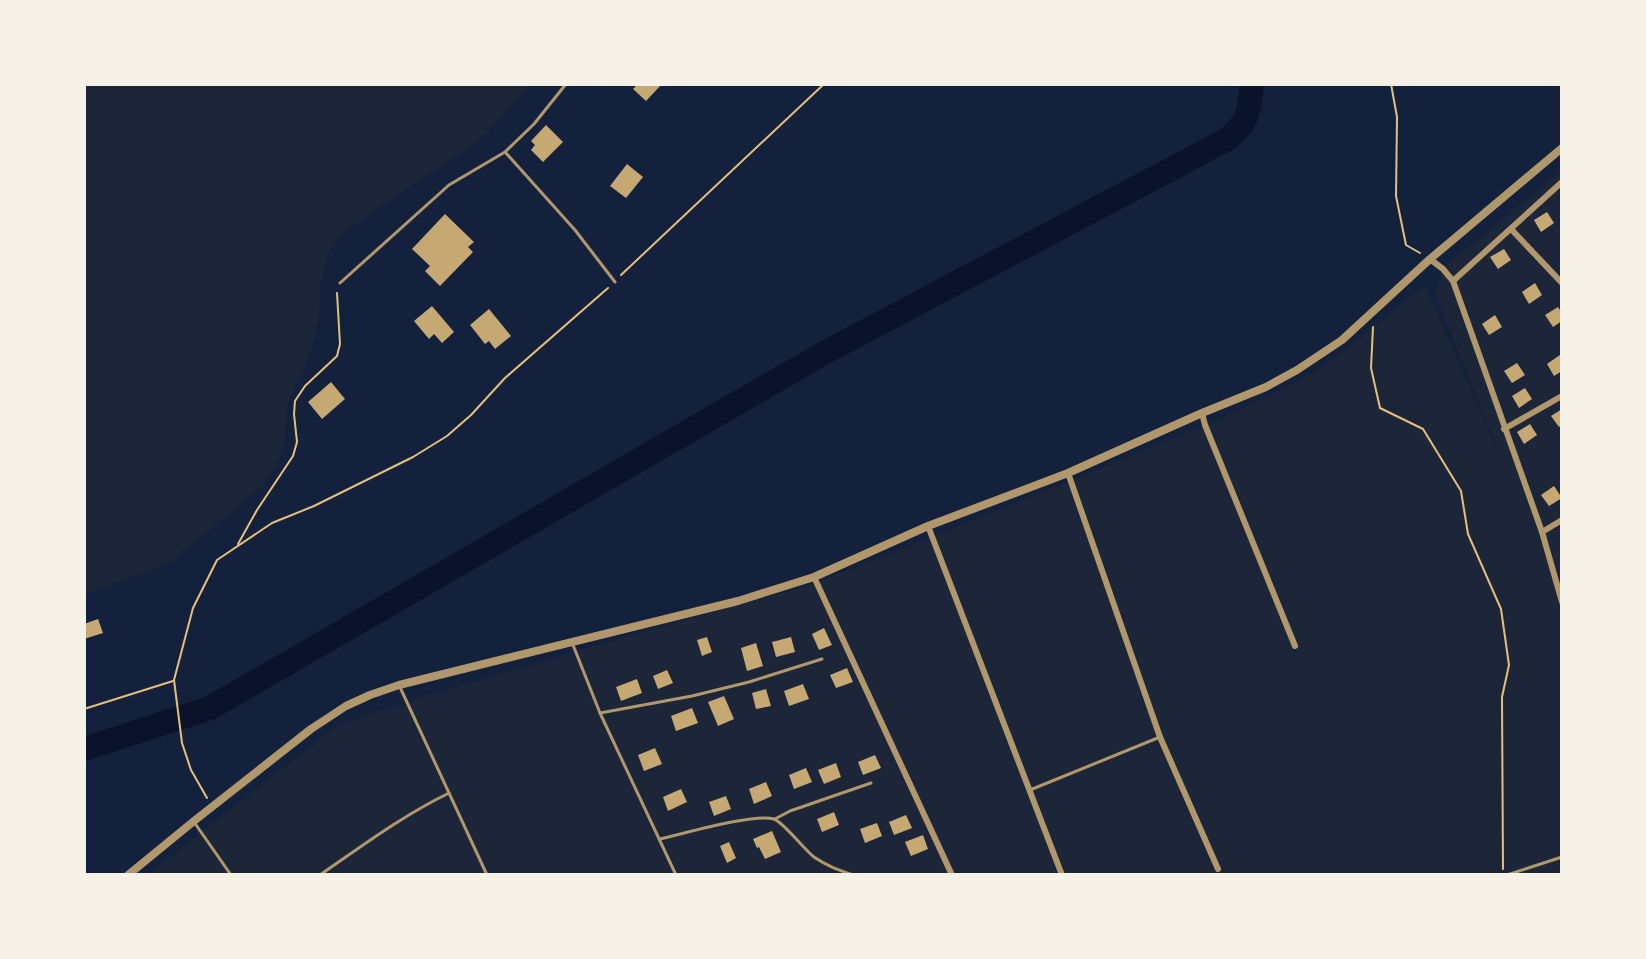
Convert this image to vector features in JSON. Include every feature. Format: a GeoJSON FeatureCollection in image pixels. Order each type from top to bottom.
{"type":"FeatureCollection","features":[{"type":"Feature","properties":{"kind":"street"},"geometry":{"type":"LineString","coordinates":[[128,875],[311,729],[346,706],[370,695],[399,685],[816,580],[928,526],[1069,476],[1202,413],[1266,387],[1342,340],[1430,259],[1562,148]]}},
{"type":"Feature","properties":{"kind":"street"},"geometry":{"type":"LineString","coordinates":[[1453,281],[1562,182]]}},
{"type":"Feature","properties":{"kind":"street"},"geometry":{"type":"LineString","coordinates":[[1511,229],[1562,283]]}},
{"type":"Feature","properties":{"kind":"street"},"geometry":{"type":"LineString","coordinates":[[1430,259],[1453,281],[1542,532],[1562,602]]}},
{"type":"Feature","properties":{"kind":"street"},"geometry":{"type":"LineString","coordinates":[[1504,429],[1562,396]]}},
{"type":"Feature","properties":{"kind":"street"},"geometry":{"type":"LineString","coordinates":[[1202,413],[1295,646]]}},
{"type":"Feature","properties":{"kind":"street"},"geometry":{"type":"LineString","coordinates":[[1069,476],[1160,737],[1218,869]]}},
{"type":"Feature","properties":{"kind":"street"},"geometry":{"type":"LineString","coordinates":[[1542,532],[1562,520]]}},
{"type":"Feature","properties":{"kind":"street"},"geometry":{"type":"LineString","coordinates":[[928,526],[1062,875]]}},
{"type":"Feature","properties":{"kind":"street"},"geometry":{"type":"LineString","coordinates":[[816,580],[952,875]]}},
{"type":"Feature","properties":{"kind":"lane"},"geometry":{"type":"LineString","coordinates":[[340,283],[449,185],[505,152],[534,124],[566,84]]}},
{"type":"Feature","properties":{"kind":"lane"},"geometry":{"type":"LineString","coordinates":[[505,152],[575,230],[615,282]]}},
{"type":"Feature","properties":{"kind":"lane"},"geometry":{"type":"LineString","coordinates":[[572,641],[600,713],[676,875]]}},
{"type":"Feature","properties":{"kind":"lane"},"geometry":{"type":"LineString","coordinates":[[600,713],[706,693],[822,659]]}},
{"type":"Feature","properties":{"kind":"lane"},"geometry":{"type":"LineString","coordinates":[[399,685],[487,875]]}},
{"type":"Feature","properties":{"kind":"lane"},"geometry":{"type":"LineString","coordinates":[[1029,790],[1160,737]]}},
{"type":"Feature","properties":{"kind":"lane"},"geometry":{"type":"LineString","coordinates":[[775,819],[871,783]]}},
{"type":"Feature","properties":{"kind":"lane"},"geometry":{"type":"LineString","coordinates":[[320,875],[411,813],[449,793]]}},
{"type":"Feature","properties":{"kind":"lane"},"geometry":{"type":"LineString","coordinates":[[659,839],[755,818],[775,819],[813,856],[832,868],[853,875]]}},
{"type":"Feature","properties":{"kind":"lane"},"geometry":{"type":"LineString","coordinates":[[194,821],[231,875]]}},
{"type":"Feature","properties":{"kind":"lane"},"geometry":{"type":"LineString","coordinates":[[1505,875],[1562,857]]}},
{"type":"Feature","properties":{"kind":"path"},"geometry":{"type":"LineString","coordinates":[[213,806],[191,770],[182,743],[174,680],[193,608],[217,560],[272,523],[314,506],[413,457],[447,436],[505,378],[615,282],[824,84]]}},
{"type":"Feature","properties":{"kind":"path"},"geometry":{"type":"LineString","coordinates":[[1391,84],[1397,117],[1396,196],[1406,245],[1430,259]]}},
{"type":"Feature","properties":{"kind":"path"},"geometry":{"type":"LineString","coordinates":[[237,545],[293,456],[297,442],[295,401],[305,386],[337,356],[340,344],[337,292],[340,283]]}},
{"type":"Feature","properties":{"kind":"path"},"geometry":{"type":"LineString","coordinates":[[1374,310],[1371,368],[1380,408],[1423,429],[1431,441],[1461,491],[1468,534],[1501,609],[1509,665],[1502,697],[1502,858],[1505,875]]}},
{"type":"Feature","properties":{"kind":"path"},"geometry":{"type":"LineString","coordinates":[[84,709],[174,680]]}},
{"type":"Feature","properties":{"kind":"shaded area"},"geometry":{"type":"Polygon","coordinates":[[[84,84],[530,84],[487,133],[466,150],[339,236],[328,254],[321,282],[319,318],[310,354],[288,402],[278,464],[262,487],[167,564],[84,595],[84,84]]]}},
{"type":"Feature","properties":{"kind":"shaded area"},"geometry":{"type":"Polygon","coordinates":[[[1562,170],[1562,875],[147,875],[337,726],[432,694],[813,584],[937,535],[1211,423],[1284,389],[1323,367],[1425,286],[1508,474],[1435,294],[1443,269],[1562,170]]]}},
{"type":"Feature","properties":{"kind":"building"},"geometry":{"type":"Polygon","coordinates":[[[638,84],[662,84],[646,101],[633,89],[638,84]]]}},
{"type":"Feature","properties":{"kind":"building"},"geometry":{"type":"Polygon","coordinates":[[[546,125],[563,142],[543,162],[531,150],[535,145],[531,141],[546,125]]]}},
{"type":"Feature","properties":{"kind":"building"},"geometry":{"type":"Polygon","coordinates":[[[627,164],[643,177],[626,198],[610,186],[627,164]]]}},
{"type":"Feature","properties":{"kind":"building"},"geometry":{"type":"Polygon","coordinates":[[[1547,212],[1554,223],[1541,232],[1534,220],[1547,212]]]}},
{"type":"Feature","properties":{"kind":"building"},"geometry":{"type":"Polygon","coordinates":[[[445,214],[474,242],[468,247],[473,252],[440,286],[425,271],[430,266],[412,249],[445,214]]]}},
{"type":"Feature","properties":{"kind":"building"},"geometry":{"type":"Polygon","coordinates":[[[1504,249],[1511,260],[1498,269],[1490,257],[1504,249]]]}},
{"type":"Feature","properties":{"kind":"building"},"geometry":{"type":"Polygon","coordinates":[[[1535,283],[1542,295],[1529,304],[1522,292],[1535,283]]]}},
{"type":"Feature","properties":{"kind":"building"},"geometry":{"type":"Polygon","coordinates":[[[432,306],[454,332],[442,343],[434,334],[429,339],[414,321],[432,306]]]}},
{"type":"Feature","properties":{"kind":"building"},"geometry":{"type":"Polygon","coordinates":[[[1558,307],[1562,321],[1553,327],[1545,315],[1558,307]]]}},
{"type":"Feature","properties":{"kind":"building"},"geometry":{"type":"Polygon","coordinates":[[[489,309],[511,336],[495,349],[489,341],[485,344],[470,325],[489,309]]]}},
{"type":"Feature","properties":{"kind":"building"},"geometry":{"type":"Polygon","coordinates":[[[1495,315],[1502,327],[1489,335],[1482,324],[1495,315]]]}},
{"type":"Feature","properties":{"kind":"building"},"geometry":{"type":"Polygon","coordinates":[[[1560,355],[1562,371],[1554,376],[1547,364],[1560,355]]]}},
{"type":"Feature","properties":{"kind":"building"},"geometry":{"type":"Polygon","coordinates":[[[1517,363],[1525,375],[1512,383],[1504,371],[1517,363]]]}},
{"type":"Feature","properties":{"kind":"building"},"geometry":{"type":"Polygon","coordinates":[[[331,382],[345,399],[322,419],[308,402],[331,382]]]}},
{"type":"Feature","properties":{"kind":"building"},"geometry":{"type":"Polygon","coordinates":[[[1525,388],[1532,399],[1519,408],[1512,396],[1525,388]]]}},
{"type":"Feature","properties":{"kind":"building"},"geometry":{"type":"Polygon","coordinates":[[[1562,409],[1562,425],[1559,427],[1551,416],[1562,409]]]}},
{"type":"Feature","properties":{"kind":"building"},"geometry":{"type":"Polygon","coordinates":[[[1530,424],[1537,435],[1524,444],[1517,432],[1530,424]]]}},
{"type":"Feature","properties":{"kind":"building"},"geometry":{"type":"Polygon","coordinates":[[[1554,486],[1562,498],[1549,506],[1541,495],[1554,486]]]}},
{"type":"Feature","properties":{"kind":"building"},"geometry":{"type":"Polygon","coordinates":[[[98,619],[103,633],[84,639],[84,624],[98,619]]]}},
{"type":"Feature","properties":{"kind":"building"},"geometry":{"type":"Polygon","coordinates":[[[824,628],[832,645],[819,650],[812,634],[824,628]]]}},
{"type":"Feature","properties":{"kind":"building"},"geometry":{"type":"Polygon","coordinates":[[[707,637],[712,652],[702,656],[697,640],[707,637]]]}},
{"type":"Feature","properties":{"kind":"building"},"geometry":{"type":"Polygon","coordinates":[[[791,637],[795,652],[776,657],[772,642],[791,637]]]}},
{"type":"Feature","properties":{"kind":"building"},"geometry":{"type":"Polygon","coordinates":[[[756,643],[763,666],[747,671],[741,648],[756,643]]]}},
{"type":"Feature","properties":{"kind":"building"},"geometry":{"type":"Polygon","coordinates":[[[847,668],[853,682],[836,688],[830,675],[847,668]]]}},
{"type":"Feature","properties":{"kind":"building"},"geometry":{"type":"Polygon","coordinates":[[[667,670],[673,683],[658,689],[653,676],[667,670]]]}},
{"type":"Feature","properties":{"kind":"building"},"geometry":{"type":"Polygon","coordinates":[[[637,679],[642,693],[621,701],[616,687],[637,679]]]}},
{"type":"Feature","properties":{"kind":"building"},"geometry":{"type":"Polygon","coordinates":[[[803,684],[809,699],[789,706],[784,691],[803,684]]]}},
{"type":"Feature","properties":{"kind":"building"},"geometry":{"type":"Polygon","coordinates":[[[766,689],[771,706],[756,709],[752,693],[766,689]]]}},
{"type":"Feature","properties":{"kind":"building"},"geometry":{"type":"Polygon","coordinates":[[[724,696],[734,719],[718,726],[708,702],[724,696]]]}},
{"type":"Feature","properties":{"kind":"building"},"geometry":{"type":"Polygon","coordinates":[[[692,708],[698,723],[676,731],[671,716],[692,708]]]}},
{"type":"Feature","properties":{"kind":"building"},"geometry":{"type":"Polygon","coordinates":[[[655,748],[662,764],[644,771],[638,755],[655,748]]]}},
{"type":"Feature","properties":{"kind":"building"},"geometry":{"type":"Polygon","coordinates":[[[875,755],[881,768],[863,775],[858,762],[875,755]]]}},
{"type":"Feature","properties":{"kind":"building"},"geometry":{"type":"Polygon","coordinates":[[[836,763],[841,777],[824,784],[818,770],[836,763]]]}},
{"type":"Feature","properties":{"kind":"building"},"geometry":{"type":"Polygon","coordinates":[[[806,768],[812,782],[794,789],[789,775],[806,768]]]}},
{"type":"Feature","properties":{"kind":"building"},"geometry":{"type":"Polygon","coordinates":[[[766,782],[772,796],[754,804],[749,789],[766,782]]]}},
{"type":"Feature","properties":{"kind":"building"},"geometry":{"type":"Polygon","coordinates":[[[681,789],[687,802],[668,811],[663,797],[681,789]]]}},
{"type":"Feature","properties":{"kind":"building"},"geometry":{"type":"Polygon","coordinates":[[[726,796],[731,809],[714,816],[709,802],[726,796]]]}},
{"type":"Feature","properties":{"kind":"building"},"geometry":{"type":"Polygon","coordinates":[[[834,812],[839,825],[822,832],[817,819],[834,812]]]}},
{"type":"Feature","properties":{"kind":"building"},"geometry":{"type":"Polygon","coordinates":[[[906,815],[912,828],[894,835],[889,822],[906,815]]]}},
{"type":"Feature","properties":{"kind":"building"},"geometry":{"type":"Polygon","coordinates":[[[877,823],[882,836],[865,843],[860,829],[877,823]]]}},
{"type":"Feature","properties":{"kind":"building"},"geometry":{"type":"Polygon","coordinates":[[[772,831],[781,852],[765,859],[753,839],[772,831]]]}},
{"type":"Feature","properties":{"kind":"building"},"geometry":{"type":"Polygon","coordinates":[[[923,835],[928,849],[911,856],[905,842],[923,835]]]}},
{"type":"Feature","properties":{"kind":"building"},"geometry":{"type":"Polygon","coordinates":[[[729,842],[736,858],[727,863],[720,846],[729,842]]]}},
{"type":"Feature","properties":{"kind":"waterway"},"geometry":{"type":"LineString","coordinates":[[84,749],[210,708],[824,353],[1226,140],[1246,116],[1252,84]]}}]}
